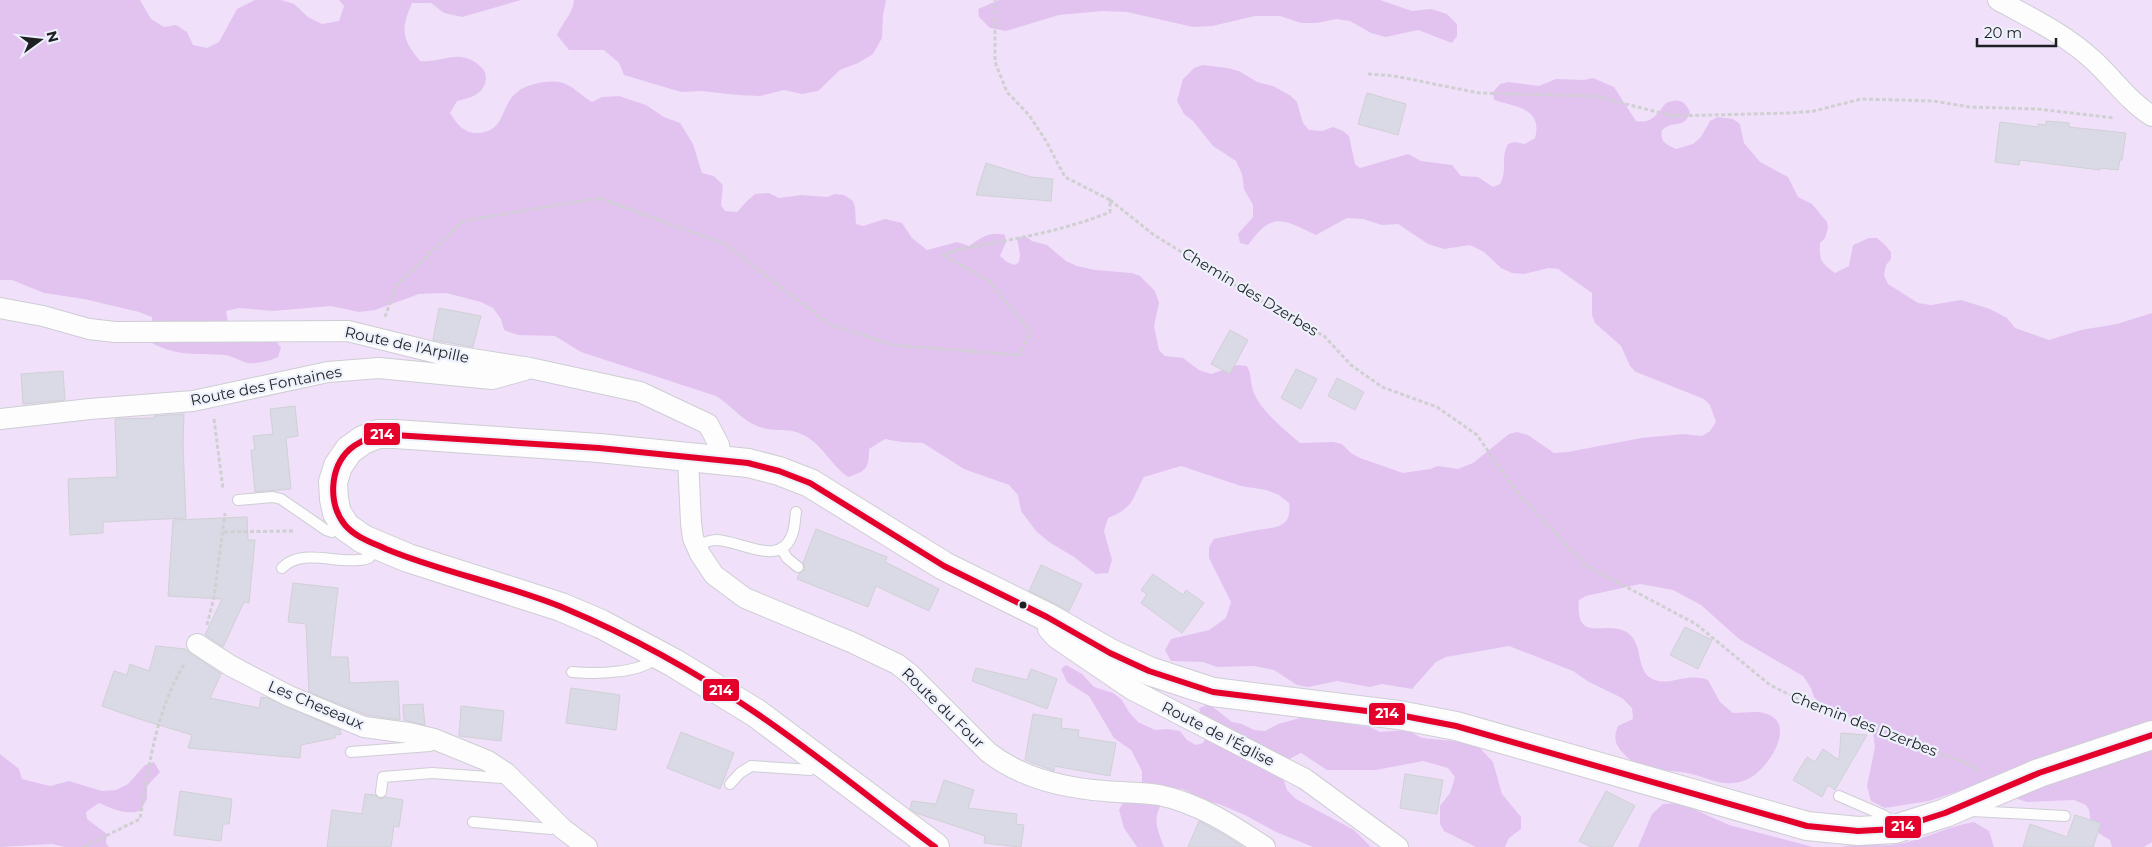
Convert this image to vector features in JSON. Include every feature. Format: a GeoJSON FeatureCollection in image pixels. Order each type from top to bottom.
{"type":"FeatureCollection","features":[{"type":"Feature","properties":{"kind":"street"},"geometry":{"type":"LineString","coordinates":[[1998,0],[2051,28],[2091,58],[2146,112]]}},
{"type":"Feature","properties":{"kind":"street","name":"Route de l'Arpille"},"geometry":{"type":"LineString","coordinates":[[0,308],[43,316],[89,329],[115,332],[348,331],[442,354],[530,368],[640,392],[700,420],[708,424],[719,444],[721,460]]}},
{"type":"Feature","properties":{"kind":"street","name":"Route des Fontaines"},"geometry":{"type":"LineString","coordinates":[[0,419],[90,409],[193,401],[328,372],[379,368],[492,379],[530,368]]}},
{"type":"Feature","properties":{"kind":"street"},"geometry":{"type":"LineString","coordinates":[[935,847],[756,713],[659,655],[601,624],[561,607],[408,558],[333,526],[337,513],[333,482],[338,466],[349,450],[363,440],[378,434],[599,448],[748,463],[779,471],[810,483],[944,566],[1047,617],[1110,653],[1149,671],[1213,692],[1429,720],[1792,823],[1842,830],[1880,831],[1895,829],[1923,821],[2039,773],[2152,735]]}},
{"type":"Feature","properties":{"kind":"street","name":"Route du Four"},"geometry":{"type":"LineString","coordinates":[[688,458],[690,523],[697,546],[714,575],[745,598],[851,642],[897,664],[910,674],[988,752],[1022,773],[1076,788],[1158,795],[1185,803],[1220,819],[1264,847]]}},
{"type":"Feature","properties":{"kind":"street","name":"Route de l'Église"},"geometry":{"type":"LineString","coordinates":[[1047,617],[1048,629],[1056,638],[1130,689],[1305,779],[1398,847]]}},
{"type":"Feature","properties":{"kind":"street","name":"Les Cheseaux"},"geometry":{"type":"LineString","coordinates":[[197,644],[231,666],[289,696],[364,727],[434,738],[471,753],[506,773],[558,824],[587,847]]}},
{"type":"Feature","properties":{"kind":"lane"},"geometry":{"type":"LineString","coordinates":[[238,500],[273,497],[281,499],[333,526]]}},
{"type":"Feature","properties":{"kind":"lane"},"geometry":{"type":"LineString","coordinates":[[697,546],[716,540],[764,551],[774,551],[781,548],[793,533],[796,512]]}},
{"type":"Feature","properties":{"kind":"lane"},"geometry":{"type":"LineString","coordinates":[[282,568],[288,562],[298,558],[344,561],[364,559],[370,557],[376,545]]}},
{"type":"Feature","properties":{"kind":"lane"},"geometry":{"type":"LineString","coordinates":[[781,548],[787,558],[798,567]]}},
{"type":"Feature","properties":{"kind":"lane"},"geometry":{"type":"LineString","coordinates":[[572,672],[606,673],[646,666],[659,655]]}},
{"type":"Feature","properties":{"kind":"lane"},"geometry":{"type":"LineString","coordinates":[[351,752],[430,746],[434,738]]}},
{"type":"Feature","properties":{"kind":"lane"},"geometry":{"type":"LineString","coordinates":[[730,784],[740,773],[751,766],[810,770],[820,761]]}},
{"type":"Feature","properties":{"kind":"lane"},"geometry":{"type":"LineString","coordinates":[[381,792],[383,777],[432,773],[502,778],[506,773]]}},
{"type":"Feature","properties":{"kind":"lane"},"geometry":{"type":"LineString","coordinates":[[1839,796],[1890,819],[1895,829]]}},
{"type":"Feature","properties":{"kind":"lane"},"geometry":{"type":"LineString","coordinates":[[1964,805],[1969,810],[1977,812],[2065,816]]}},
{"type":"Feature","properties":{"kind":"lane"},"geometry":{"type":"LineString","coordinates":[[473,822],[551,829],[558,824]]}},
{"type":"Feature","properties":{"kind":"path","name":"Chemin des Dzerbes"},"geometry":{"type":"LineString","coordinates":[[995,0],[995,62],[1007,92],[1029,115],[1046,141],[1064,178],[1110,200],[1154,235],[1276,310],[1324,336],[1351,365],[1382,387],[1437,407],[1477,435],[1515,490],[1585,565],[1696,624],[1770,685],[1812,706],[1969,764],[1990,777],[1999,790]]}},
{"type":"Feature","properties":{"kind":"path"},"geometry":{"type":"LineString","coordinates":[[1368,74],[1394,76],[1480,93],[1594,96],[1673,116],[1791,113],[1814,110],[1861,99],[1934,101],[1969,107],[2037,109],[2112,118],[2136,112],[2146,112]]}},
{"type":"Feature","properties":{"kind":"path"},"geometry":{"type":"LineString","coordinates":[[378,337],[396,286],[463,221],[599,198],[725,244],[829,324],[892,345],[1018,355],[1031,332],[989,281],[943,255],[956,250],[1060,228],[1099,217],[1110,212],[1110,200]]}},
{"type":"Feature","properties":{"kind":"path"},"geometry":{"type":"LineString","coordinates":[[224,532],[286,532],[333,526]]}},
{"type":"Feature","properties":{"kind":"shaded area"},"geometry":{"type":"Polygon","coordinates":[[[0,0],[2152,0],[2152,847],[0,847],[0,0]]]}},
{"type":"Feature","properties":{"kind":"shaded area"},"geometry":{"type":"Polygon","coordinates":[[[0,0],[140,0],[151,19],[164,27],[176,25],[187,32],[193,45],[207,48],[219,42],[237,9],[255,0],[281,0],[294,4],[308,17],[322,24],[339,21],[344,6],[339,0],[521,0],[462,17],[444,13],[431,3],[412,3],[406,20],[405,33],[409,46],[420,61],[452,57],[466,58],[481,67],[485,73],[486,82],[483,88],[474,96],[457,101],[450,113],[465,130],[479,133],[494,127],[502,117],[511,98],[525,87],[543,82],[560,82],[592,102],[602,97],[619,96],[646,105],[664,117],[680,123],[693,144],[702,173],[714,176],[723,185],[721,205],[725,211],[737,212],[755,194],[769,193],[779,198],[801,195],[827,197],[835,194],[844,195],[853,201],[856,224],[863,226],[885,219],[902,223],[912,238],[927,250],[957,242],[969,246],[986,236],[1000,234],[1005,235],[1006,242],[1000,256],[1007,262],[1015,265],[1019,262],[1020,255],[1017,238],[1025,236],[1032,241],[1047,245],[1066,261],[1077,266],[1095,270],[1132,273],[1140,276],[1155,291],[1159,303],[1154,326],[1159,350],[1165,356],[1183,358],[1199,370],[1211,374],[1237,365],[1247,366],[1257,400],[1274,420],[1300,443],[1333,442],[1342,444],[1351,453],[1360,458],[1403,473],[1438,466],[1458,469],[1473,463],[1509,434],[1517,432],[1528,435],[1554,453],[1641,438],[1683,434],[1702,436],[1710,431],[1716,422],[1710,405],[1704,399],[1636,372],[1630,366],[1621,346],[1595,323],[1592,315],[1592,293],[1558,269],[1549,268],[1524,274],[1512,273],[1501,268],[1484,252],[1470,245],[1444,249],[1428,244],[1398,224],[1382,225],[1363,219],[1347,218],[1316,235],[1295,225],[1279,221],[1264,227],[1248,245],[1240,243],[1238,234],[1253,217],[1253,205],[1244,189],[1242,174],[1236,161],[1213,146],[1193,121],[1184,114],[1177,101],[1183,79],[1194,68],[1203,65],[1239,71],[1257,82],[1273,86],[1291,96],[1297,102],[1303,123],[1309,130],[1322,131],[1333,127],[1343,131],[1349,136],[1355,164],[1360,168],[1408,154],[1421,161],[1452,165],[1461,176],[1478,177],[1493,187],[1500,184],[1502,179],[1504,154],[1508,144],[1514,142],[1525,144],[1535,138],[1536,128],[1535,120],[1526,110],[1494,100],[1493,92],[1500,84],[1508,82],[1539,86],[1556,79],[1584,80],[1593,78],[1614,87],[1636,121],[1642,122],[1654,117],[1666,103],[1680,101],[1686,105],[1690,112],[1688,117],[1682,123],[1671,125],[1662,130],[1664,142],[1676,149],[1693,144],[1701,137],[1710,121],[1718,117],[1733,119],[1740,124],[1744,143],[1760,162],[1788,177],[1798,197],[1812,204],[1827,222],[1828,228],[1825,238],[1820,243],[1820,253],[1824,264],[1835,273],[1849,266],[1853,245],[1869,238],[1877,238],[1891,252],[1891,259],[1886,265],[1884,275],[1888,284],[1918,303],[1931,305],[1961,300],[1990,309],[2007,318],[2015,328],[2049,340],[2081,330],[2117,324],[2152,313],[2152,842],[2144,847],[2112,847],[2110,840],[2092,829],[2089,810],[2086,805],[2074,800],[2027,802],[1982,788],[1968,788],[1929,801],[1885,808],[1871,801],[1867,786],[1875,747],[1873,732],[1863,722],[1824,708],[1814,697],[1811,688],[1803,676],[1739,639],[1701,605],[1673,590],[1640,584],[1586,596],[1579,600],[1579,614],[1582,622],[1587,627],[1619,629],[1628,633],[1636,644],[1642,665],[1649,677],[1661,681],[1693,677],[1708,680],[1720,702],[1733,713],[1760,712],[1774,718],[1779,726],[1780,736],[1776,747],[1763,767],[1746,780],[1723,783],[1687,773],[1645,768],[1638,765],[1623,753],[1616,741],[1618,726],[1633,719],[1632,708],[1622,698],[1589,682],[1573,671],[1509,646],[1446,657],[1436,662],[1412,689],[1382,684],[1370,687],[1337,681],[1308,687],[1297,685],[1274,670],[1253,666],[1217,667],[1203,662],[1171,661],[1165,650],[1171,639],[1209,630],[1226,618],[1231,602],[1209,558],[1209,547],[1214,539],[1276,527],[1285,522],[1289,511],[1289,503],[1279,495],[1266,490],[1241,486],[1181,466],[1144,477],[1128,506],[1108,518],[1104,531],[1112,560],[1108,573],[1096,574],[1036,531],[1021,511],[1018,495],[1009,485],[964,469],[923,443],[885,439],[869,449],[867,465],[863,471],[848,477],[837,468],[813,441],[801,434],[756,426],[716,396],[581,352],[555,336],[518,335],[504,330],[501,319],[493,308],[481,302],[446,293],[419,294],[375,310],[359,312],[331,306],[273,311],[239,308],[226,311],[230,334],[275,339],[281,348],[278,357],[263,362],[247,363],[231,356],[188,354],[161,347],[152,343],[152,317],[139,312],[84,299],[44,293],[12,280],[0,280],[0,0]]]}},
{"type":"Feature","properties":{"kind":"shaded area"},"geometry":{"type":"Polygon","coordinates":[[[574,0],[886,0],[882,38],[873,54],[858,63],[840,70],[818,91],[802,94],[784,90],[760,96],[702,91],[681,92],[624,75],[619,63],[604,50],[569,50],[557,35],[570,13],[574,0]]]}},
{"type":"Feature","properties":{"kind":"shaded area"},"geometry":{"type":"Polygon","coordinates":[[[999,0],[1380,0],[1412,11],[1431,9],[1447,14],[1457,24],[1457,36],[1452,43],[1418,30],[1386,37],[1371,33],[1350,21],[1336,19],[1317,23],[1301,23],[1280,16],[1255,16],[1212,26],[1193,27],[1127,12],[1102,11],[1059,15],[1006,31],[990,28],[979,17],[978,9],[999,0]]]}},
{"type":"Feature","properties":{"kind":"shaded area"},"geometry":{"type":"Polygon","coordinates":[[[1066,665],[1082,674],[1094,687],[1113,693],[1121,699],[1138,722],[1155,730],[1180,731],[1187,740],[1196,745],[1203,743],[1211,726],[1202,718],[1199,708],[1209,704],[1232,722],[1242,724],[1254,730],[1265,731],[1278,724],[1304,717],[1370,727],[1380,732],[1407,730],[1422,738],[1464,742],[1478,746],[1493,762],[1502,794],[1521,817],[1521,829],[1509,838],[1505,847],[1476,847],[1444,831],[1440,824],[1440,806],[1450,793],[1455,777],[1448,768],[1423,761],[1376,770],[1327,770],[1301,753],[1289,759],[1283,778],[1287,790],[1296,799],[1354,830],[1371,847],[1313,847],[1276,832],[1245,815],[1219,804],[1198,800],[1182,789],[1168,791],[1158,813],[1158,830],[1164,847],[1137,847],[1124,828],[1119,810],[1124,800],[1142,782],[1142,771],[1131,750],[1114,738],[1089,696],[1067,682],[1061,669],[1066,665]]]}},
{"type":"Feature","properties":{"kind":"shaded area"},"geometry":{"type":"Polygon","coordinates":[[[0,754],[19,769],[22,779],[50,786],[69,781],[102,791],[116,790],[128,784],[145,765],[154,762],[160,772],[147,786],[147,799],[140,811],[124,812],[99,803],[86,812],[87,819],[107,834],[106,843],[109,847],[65,847],[52,844],[0,847],[0,754]]]}},
{"type":"Feature","properties":{"kind":"shaded area"},"geometry":{"type":"Polygon","coordinates":[[[1680,803],[1729,825],[1813,847],[1638,847],[1652,814],[1663,804],[1680,803]]]}},
{"type":"Feature","properties":{"kind":"shaded area"},"geometry":{"type":"Polygon","coordinates":[[[1974,822],[1989,831],[1994,847],[1841,847],[1899,844],[1955,826],[1974,822]]]}},
{"type":"Feature","properties":{"kind":"building"},"geometry":{"type":"Polygon","coordinates":[[[1367,93],[1406,104],[1398,135],[1358,124],[1367,93]]]}},
{"type":"Feature","properties":{"kind":"building"},"geometry":{"type":"Polygon","coordinates":[[[2046,121],[2069,123],[2069,127],[2126,133],[2122,160],[2120,160],[2118,170],[2100,168],[2100,170],[2020,160],[2019,165],[1995,162],[2000,122],[2038,127],[2038,124],[2046,125],[2046,121]]]}},
{"type":"Feature","properties":{"kind":"building"},"geometry":{"type":"Polygon","coordinates":[[[986,163],[1031,177],[1053,179],[1051,201],[976,195],[986,163]]]}},
{"type":"Feature","properties":{"kind":"building"},"geometry":{"type":"Polygon","coordinates":[[[439,308],[481,316],[473,347],[433,340],[439,308]]]}},
{"type":"Feature","properties":{"kind":"building"},"geometry":{"type":"Polygon","coordinates":[[[1230,330],[1248,340],[1230,374],[1211,364],[1230,330]]]}},
{"type":"Feature","properties":{"kind":"building"},"geometry":{"type":"Polygon","coordinates":[[[1296,369],[1317,379],[1301,409],[1281,398],[1296,369]]]}},
{"type":"Feature","properties":{"kind":"building"},"geometry":{"type":"Polygon","coordinates":[[[63,371],[65,400],[23,404],[21,374],[63,371]]]}},
{"type":"Feature","properties":{"kind":"building"},"geometry":{"type":"Polygon","coordinates":[[[1337,378],[1364,392],[1355,410],[1328,396],[1337,378]]]}},
{"type":"Feature","properties":{"kind":"building"},"geometry":{"type":"Polygon","coordinates":[[[295,406],[298,436],[286,438],[291,489],[255,492],[251,450],[255,450],[253,436],[273,434],[270,409],[295,406]]]}},
{"type":"Feature","properties":{"kind":"building"},"geometry":{"type":"Polygon","coordinates":[[[184,414],[183,445],[186,518],[103,522],[103,533],[70,535],[68,479],[117,477],[115,419],[154,418],[154,416],[184,414]]]}},
{"type":"Feature","properties":{"kind":"building"},"geometry":{"type":"Polygon","coordinates":[[[247,517],[248,540],[255,540],[249,603],[244,602],[223,647],[205,635],[222,599],[168,596],[173,520],[247,517]]]}},
{"type":"Feature","properties":{"kind":"building"},"geometry":{"type":"Polygon","coordinates":[[[816,529],[887,557],[885,562],[939,589],[929,611],[876,586],[868,607],[797,579],[799,574],[805,569],[803,563],[816,529]]]}},
{"type":"Feature","properties":{"kind":"building"},"geometry":{"type":"Polygon","coordinates":[[[1041,565],[1082,584],[1069,611],[1029,591],[1041,565]]]}},
{"type":"Feature","properties":{"kind":"building"},"geometry":{"type":"Polygon","coordinates":[[[1153,574],[1183,595],[1186,590],[1204,603],[1182,633],[1141,603],[1147,594],[1141,590],[1153,574]]]}},
{"type":"Feature","properties":{"kind":"building"},"geometry":{"type":"Polygon","coordinates":[[[293,583],[338,588],[330,657],[348,657],[350,683],[398,681],[400,720],[367,715],[309,692],[306,624],[288,622],[293,583]]]}},
{"type":"Feature","properties":{"kind":"building"},"geometry":{"type":"Polygon","coordinates":[[[1685,627],[1712,640],[1698,669],[1670,655],[1685,627]]]}},
{"type":"Feature","properties":{"kind":"building"},"geometry":{"type":"Polygon","coordinates":[[[156,646],[185,649],[221,674],[210,698],[259,708],[261,697],[268,698],[340,730],[341,734],[335,735],[335,738],[301,745],[300,758],[188,748],[192,735],[102,706],[114,671],[127,675],[130,664],[149,671],[156,646]]]}},
{"type":"Feature","properties":{"kind":"building"},"geometry":{"type":"Polygon","coordinates":[[[976,668],[1027,680],[1031,669],[1057,679],[1047,709],[972,681],[976,668]]]}},
{"type":"Feature","properties":{"kind":"building"},"geometry":{"type":"Polygon","coordinates":[[[571,688],[620,695],[616,730],[566,723],[571,688]]]}},
{"type":"Feature","properties":{"kind":"building"},"geometry":{"type":"Polygon","coordinates":[[[423,704],[425,725],[404,720],[403,705],[423,704]]]}},
{"type":"Feature","properties":{"kind":"building"},"geometry":{"type":"Polygon","coordinates":[[[461,706],[504,711],[501,741],[459,736],[461,706]]]}},
{"type":"Feature","properties":{"kind":"building"},"geometry":{"type":"Polygon","coordinates":[[[1033,714],[1062,719],[1061,728],[1079,730],[1078,737],[1116,743],[1110,776],[1054,766],[1054,771],[1025,760],[1033,714]]]}},
{"type":"Feature","properties":{"kind":"building"},"geometry":{"type":"Polygon","coordinates":[[[681,732],[734,753],[720,789],[667,768],[681,732]]]}},
{"type":"Feature","properties":{"kind":"building"},"geometry":{"type":"Polygon","coordinates":[[[1841,733],[1867,735],[1835,790],[1828,785],[1822,797],[1793,780],[1807,757],[1815,762],[1823,749],[1839,760],[1841,733]]]}},
{"type":"Feature","properties":{"kind":"building"},"geometry":{"type":"Polygon","coordinates":[[[1405,774],[1443,780],[1437,814],[1400,808],[1405,774]]]}},
{"type":"Feature","properties":{"kind":"building"},"geometry":{"type":"Polygon","coordinates":[[[944,780],[974,790],[968,808],[1017,814],[1016,824],[1024,825],[1021,847],[984,843],[985,836],[916,813],[910,809],[912,801],[936,804],[944,780]]]}},
{"type":"Feature","properties":{"kind":"building"},"geometry":{"type":"Polygon","coordinates":[[[180,791],[232,799],[229,824],[223,824],[221,841],[174,835],[180,791]]]}},
{"type":"Feature","properties":{"kind":"building"},"geometry":{"type":"Polygon","coordinates":[[[1606,791],[1635,806],[1612,847],[1591,847],[1579,841],[1606,791]]]}},
{"type":"Feature","properties":{"kind":"building"},"geometry":{"type":"Polygon","coordinates":[[[365,794],[375,795],[380,799],[385,797],[403,800],[399,827],[394,826],[391,847],[327,847],[332,810],[362,814],[365,794]]]}},
{"type":"Feature","properties":{"kind":"building"},"geometry":{"type":"Polygon","coordinates":[[[2075,815],[2101,823],[2093,847],[2023,847],[2030,824],[2067,837],[2075,815]]]}},
{"type":"Feature","properties":{"kind":"building"},"geometry":{"type":"Polygon","coordinates":[[[1199,821],[1221,833],[1243,847],[1188,847],[1199,821]]]}},
{"type":"Feature","properties":{"kind":"transit line","name":"214"},"geometry":{"type":"LineString","coordinates":[[935,847],[779,729],[710,683],[663,656],[614,630],[564,608],[520,592],[430,565],[386,549],[354,533],[339,516],[334,497],[333,486],[335,476],[343,457],[356,444],[378,434],[599,448],[748,463],[779,471],[810,483],[944,566],[1047,617],[1110,653],[1149,671],[1213,692],[1399,715],[1456,726],[1807,826],[1858,831],[1895,829],[1945,813],[2039,773],[2152,735]]}}]}
